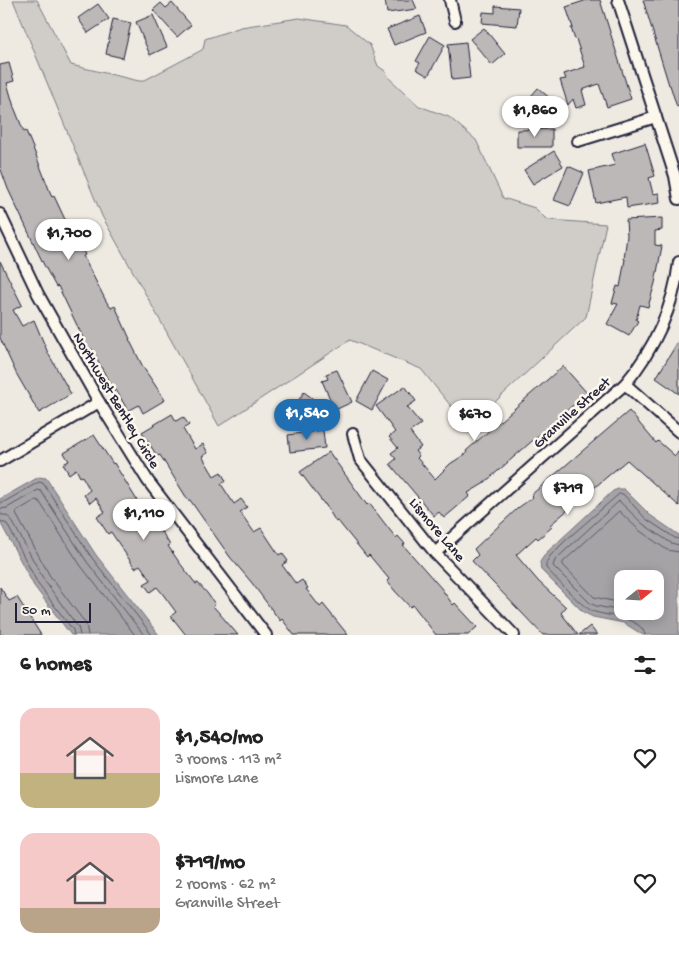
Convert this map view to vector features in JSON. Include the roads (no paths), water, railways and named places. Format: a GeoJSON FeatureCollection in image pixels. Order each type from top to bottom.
{"type":"FeatureCollection","features":[{"type":"Feature","properties":{"kind":"street"},"geometry":{"type":"LineString","coordinates":[[450,0],[455,22]]}},
{"type":"Feature","properties":{"kind":"street"},"geometry":{"type":"LineString","coordinates":[[618,0],[675,176],[679,199]]}},
{"type":"Feature","properties":{"kind":"street"},"geometry":{"type":"LineString","coordinates":[[578,141],[656,118]]}},
{"type":"Feature","properties":{"kind":"street","name":"Northwest Bentley Circle"},"geometry":{"type":"LineString","coordinates":[[0,214],[38,294],[99,402],[148,481],[266,635]]}},
{"type":"Feature","properties":{"kind":"street","name":"Granville Street"},"geometry":{"type":"LineString","coordinates":[[435,553],[625,384],[637,370],[668,310],[677,278],[679,262]]}},
{"type":"Feature","properties":{"kind":"street"},"geometry":{"type":"LineString","coordinates":[[625,384],[679,432]]}},
{"type":"Feature","properties":{"kind":"street"},"geometry":{"type":"LineString","coordinates":[[0,461],[99,402]]}},
{"type":"Feature","properties":{"kind":"street","name":"Lismore Lane"},"geometry":{"type":"LineString","coordinates":[[353,434],[360,459],[435,553],[514,635]]}},
{"type":"Feature","properties":{"kind":"water"},"geometry":{"type":"Polygon","coordinates":[[[39,477],[46,478],[96,555],[159,635],[71,635],[34,586],[0,522],[0,499],[39,477]]]}},
{"type":"Feature","properties":{"kind":"water"},"geometry":{"type":"Polygon","coordinates":[[[624,489],[650,515],[679,535],[679,635],[643,635],[624,623],[593,617],[583,612],[541,570],[540,562],[546,553],[613,491],[624,489]]]}}]}
